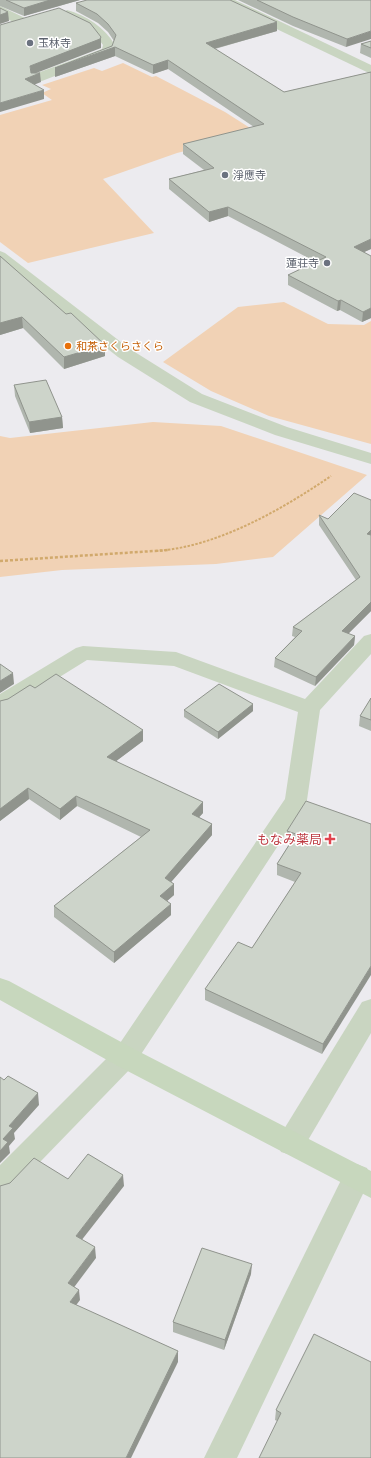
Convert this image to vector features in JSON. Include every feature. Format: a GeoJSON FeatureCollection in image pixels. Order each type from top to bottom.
{"type":"FeatureCollection","features":[{"type":"Feature","properties":{"kind":"street"},"geometry":{"type":"LineString","coordinates":[[226,0],[371,70]]}},
{"type":"Feature","properties":{"kind":"street"},"geometry":{"type":"LineString","coordinates":[[37,78],[107,51],[109,45],[106,38],[92,26],[58,12],[76,6]]}},
{"type":"Feature","properties":{"kind":"street"},"geometry":{"type":"LineString","coordinates":[[0,10],[27,21],[6,27]]}},
{"type":"Feature","properties":{"kind":"street"},"geometry":{"type":"LineString","coordinates":[[340,55],[359,49]]}},
{"type":"Feature","properties":{"kind":"street"},"geometry":{"type":"LineString","coordinates":[[0,256],[124,353],[196,398],[282,431],[366,458]]}},
{"type":"Feature","properties":{"kind":"street"},"geometry":{"type":"LineString","coordinates":[[0,1184],[125,1057],[296,797],[309,708],[371,641]]}},
{"type":"Feature","properties":{"kind":"street"},"geometry":{"type":"LineString","coordinates":[[0,704],[83,653],[176,659],[309,708]]}},
{"type":"Feature","properties":{"kind":"street"},"geometry":{"type":"LineString","coordinates":[[296,797],[319,806]]}},
{"type":"Feature","properties":{"kind":"street"},"geometry":{"type":"LineString","coordinates":[[0,988],[125,1057],[364,1181],[220,1458]]}},
{"type":"Feature","properties":{"kind":"street"},"geometry":{"type":"LineString","coordinates":[[291,1143],[371,1010]]}},
{"type":"Feature","properties":{"kind":"path"},"geometry":{"type":"LineString","coordinates":[[0,561],[70,555],[167,550],[210,541],[291,503],[366,458]]}},
{"type":"Feature","properties":{"kind":"shaded area"},"geometry":{"type":"Polygon","coordinates":[[[123,63],[152,77],[156,76],[225,112],[258,133],[177,153],[103,179],[154,233],[28,263],[0,242],[0,115],[52,100],[42,93],[51,89],[42,85],[94,68],[102,71],[123,63]]]}},
{"type":"Feature","properties":{"kind":"shaded area"},"geometry":{"type":"Polygon","coordinates":[[[284,302],[328,324],[364,325],[371,321],[371,444],[269,416],[211,391],[163,362],[238,307],[284,302]]]}},
{"type":"Feature","properties":{"kind":"shaded area"},"geometry":{"type":"Polygon","coordinates":[[[153,422],[221,426],[367,475],[273,557],[216,564],[62,570],[0,577],[0,436],[10,438],[153,422]]]}},
{"type":"Feature","properties":{"kind":"building"},"geometry":{"type":"Polygon","coordinates":[[[6,0],[50,0],[24,8],[6,0]]]}},
{"type":"Feature","properties":{"kind":"building"},"geometry":{"type":"Polygon","coordinates":[[[87,0],[230,0],[277,22],[206,43],[284,92],[371,72],[371,239],[354,247],[371,256],[371,308],[363,312],[288,275],[326,257],[228,207],[209,212],[169,179],[214,168],[183,144],[264,124],[168,60],[153,65],[115,47],[55,68],[112,46],[116,35],[108,24],[97,14],[76,3],[87,0]]]}},
{"type":"Feature","properties":{"kind":"building"},"geometry":{"type":"Polygon","coordinates":[[[257,0],[371,0],[371,31],[347,39],[293,17],[257,0]]]}},
{"type":"Feature","properties":{"kind":"building"},"geometry":{"type":"Polygon","coordinates":[[[0,8],[8,12],[0,15],[0,8]]]}},
{"type":"Feature","properties":{"kind":"building"},"geometry":{"type":"Polygon","coordinates":[[[59,8],[90,23],[101,37],[100,39],[30,66],[31,73],[40,73],[25,79],[44,90],[0,103],[0,25],[59,8]]]}},
{"type":"Feature","properties":{"kind":"building"},"geometry":{"type":"Polygon","coordinates":[[[371,41],[371,48],[361,44],[371,41]]]}},
{"type":"Feature","properties":{"kind":"building"},"geometry":{"type":"Polygon","coordinates":[[[0,256],[66,314],[71,313],[105,345],[64,357],[22,317],[0,323],[0,256]]]}},
{"type":"Feature","properties":{"kind":"building"},"geometry":{"type":"Polygon","coordinates":[[[46,380],[62,417],[29,422],[14,385],[46,380]]]}},
{"type":"Feature","properties":{"kind":"building"},"geometry":{"type":"Polygon","coordinates":[[[354,493],[371,500],[371,530],[367,534],[371,535],[371,602],[342,631],[355,636],[316,677],[275,658],[302,631],[293,627],[360,577],[319,515],[328,519],[354,493]]]}},
{"type":"Feature","properties":{"kind":"building"},"geometry":{"type":"Polygon","coordinates":[[[0,664],[13,673],[0,681],[0,664]]]}},
{"type":"Feature","properties":{"kind":"building"},"geometry":{"type":"Polygon","coordinates":[[[56,674],[143,730],[107,757],[203,802],[192,814],[212,824],[165,878],[174,884],[160,896],[171,904],[114,952],[54,906],[150,830],[76,796],[60,809],[28,788],[0,809],[0,701],[8,699],[30,685],[35,688],[56,674]]]}},
{"type":"Feature","properties":{"kind":"building"},"geometry":{"type":"Polygon","coordinates":[[[219,684],[253,704],[218,732],[184,710],[219,684]]]}},
{"type":"Feature","properties":{"kind":"building"},"geometry":{"type":"Polygon","coordinates":[[[371,698],[371,720],[360,716],[371,698]]]}},
{"type":"Feature","properties":{"kind":"building"},"geometry":{"type":"Polygon","coordinates":[[[306,801],[371,824],[371,966],[323,1044],[205,989],[238,942],[252,948],[301,873],[277,864],[296,834],[287,831],[306,801]]]}},
{"type":"Feature","properties":{"kind":"building"},"geometry":{"type":"Polygon","coordinates":[[[8,1076],[38,1093],[9,1126],[13,1128],[3,1139],[8,1142],[0,1151],[0,1077],[4,1080],[8,1076]]]}},
{"type":"Feature","properties":{"kind":"building"},"geometry":{"type":"Polygon","coordinates":[[[88,1154],[123,1175],[76,1236],[95,1247],[68,1283],[79,1290],[70,1302],[178,1351],[126,1458],[0,1458],[0,1186],[10,1183],[34,1158],[68,1179],[88,1154]]]}},
{"type":"Feature","properties":{"kind":"building"},"geometry":{"type":"Polygon","coordinates":[[[202,1248],[252,1264],[225,1340],[173,1322],[202,1248]]]}},
{"type":"Feature","properties":{"kind":"building"},"geometry":{"type":"Polygon","coordinates":[[[314,1334],[371,1362],[371,1458],[259,1458],[281,1413],[276,1410],[314,1334]]]}},
{"type":"Feature","properties":{"kind":"place","name":"玉林寺"},"geometry":{"type":"Point","coordinates":[30,43]}},
{"type":"Feature","properties":{"kind":"place","name":"淨應寺"},"geometry":{"type":"Point","coordinates":[225,175]}},
{"type":"Feature","properties":{"kind":"place","name":"蓮荘寺"},"geometry":{"type":"Point","coordinates":[327,263]}},
{"type":"Feature","properties":{"kind":"place","name":"和茶さくらさくら"},"geometry":{"type":"Point","coordinates":[68,346]}},
{"type":"Feature","properties":{"kind":"place","name":"もなみ薬局"},"geometry":{"type":"Point","coordinates":[330,839]}}]}
